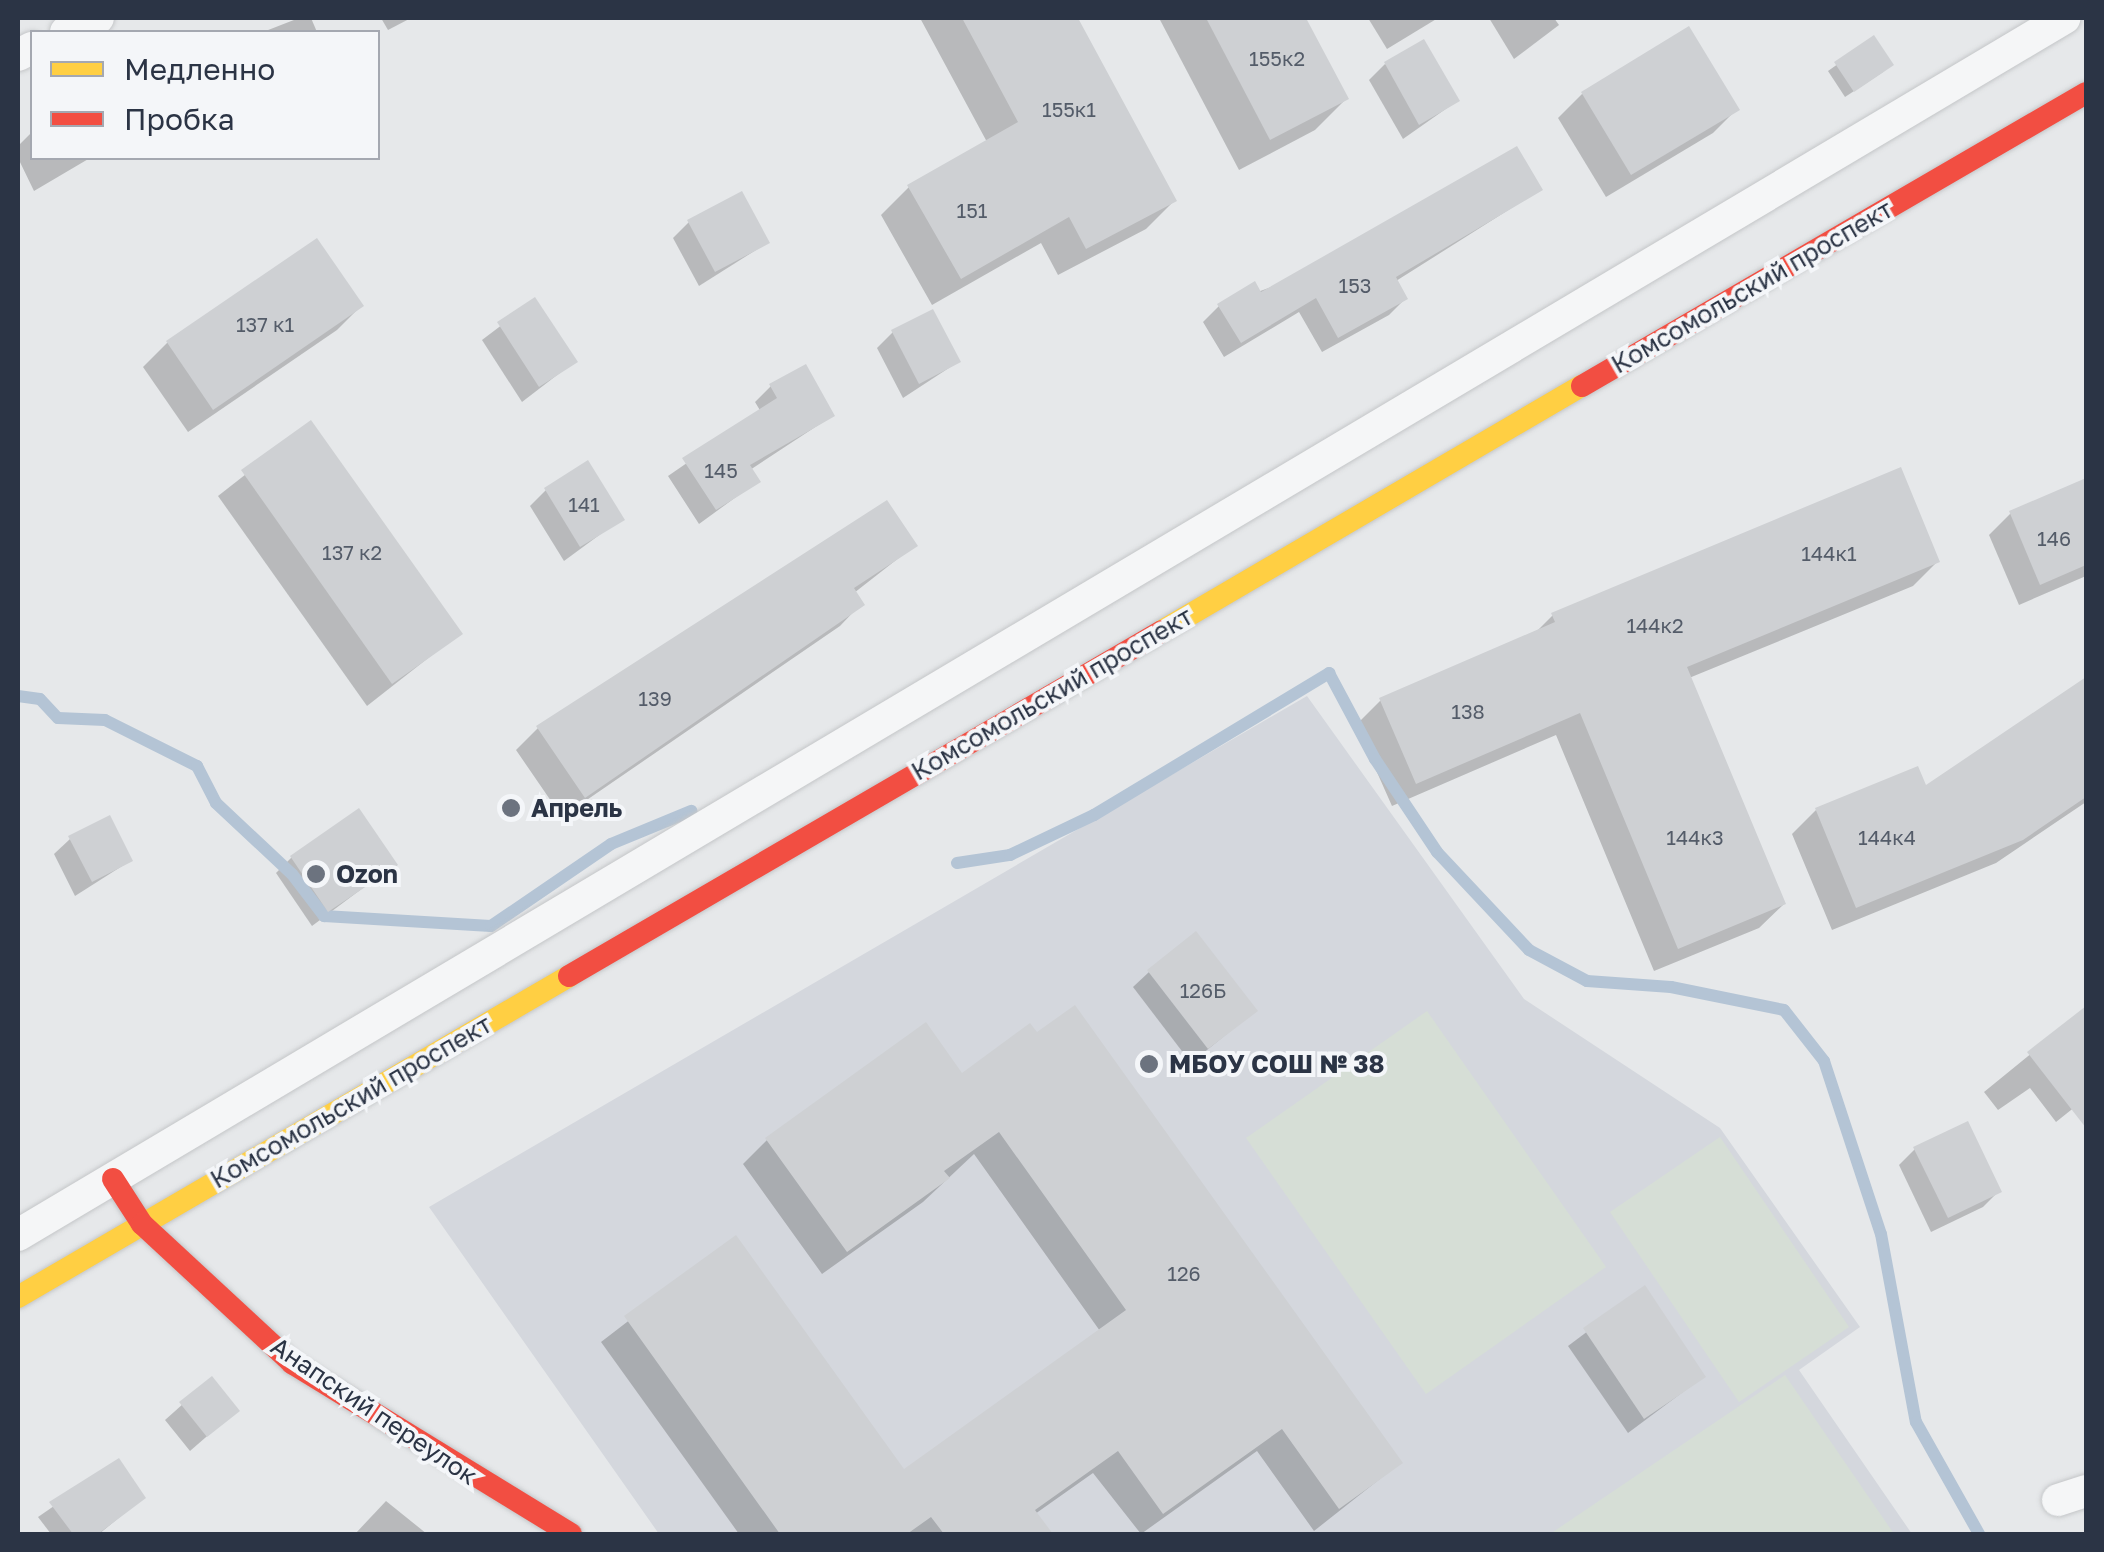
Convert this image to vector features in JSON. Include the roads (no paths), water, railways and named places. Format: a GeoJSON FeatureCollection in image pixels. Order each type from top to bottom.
{"type":"FeatureCollection","features":[{"type":"Feature","properties":{"kind":"street"},"geometry":{"type":"LineString","coordinates":[[71,30],[98,18]]}},
{"type":"Feature","properties":{"kind":"street"},"geometry":{"type":"LineString","coordinates":[[18,1234],[2064,18]]}},
{"type":"Feature","properties":{"kind":"street","name":"Комсомольский проспект"},"geometry":{"type":"LineString","coordinates":[[18,1297],[2086,93]]}},
{"type":"Feature","properties":{"kind":"street","name":"Анапский переулок"},"geometry":{"type":"LineString","coordinates":[[113,1179],[142,1224],[292,1363],[571,1534]]}},
{"type":"Feature","properties":{"kind":"waterway"},"geometry":{"type":"LineString","coordinates":[[957,863],[1010,855],[1094,815],[1329,673],[1375,759],[1437,852],[1529,950],[1587,981],[1671,987],[1784,1010],[1824,1061],[1881,1234],[1916,1422],[1979,1534]]}},
{"type":"Feature","properties":{"kind":"waterway"},"geometry":{"type":"LineString","coordinates":[[18,696],[40,699],[58,718],[105,720],[197,766],[216,803],[292,874],[324,916],[491,926],[611,844],[691,811]]}},
{"type":"Feature","properties":{"kind":"place","name":"Апрель"},"geometry":{"type":"Point","coordinates":[511,808]}},
{"type":"Feature","properties":{"kind":"place","name":"Ozon"},"geometry":{"type":"Point","coordinates":[316,874]}},
{"type":"Feature","properties":{"kind":"place","name":"МБОУ СОШ № 38"},"geometry":{"type":"Point","coordinates":[1149,1064]}}]}
